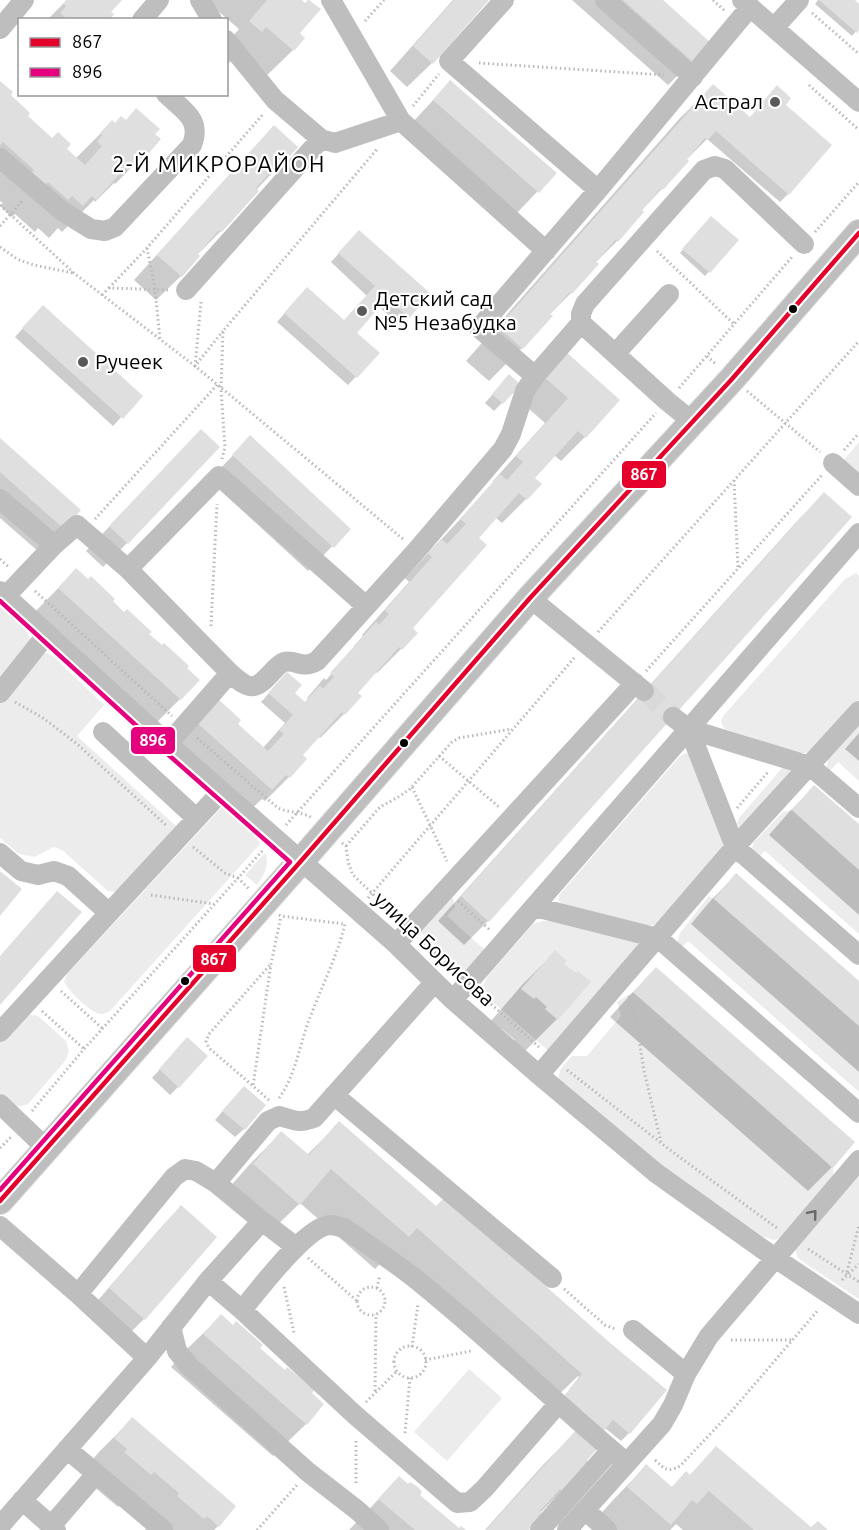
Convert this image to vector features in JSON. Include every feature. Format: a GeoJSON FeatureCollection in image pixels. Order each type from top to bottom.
{"type":"FeatureCollection","features":[{"type":"Feature","properties":{"kind":"main road"},"geometry":{"type":"LineString","coordinates":[[0,1201],[272,909],[301,861],[531,598],[732,379],[859,233]]}},
{"type":"Feature","properties":{"kind":"street"},"geometry":{"type":"LineString","coordinates":[[0,29],[24,0]]}},
{"type":"Feature","properties":{"kind":"street"},"geometry":{"type":"LineString","coordinates":[[144,18],[159,0]]}},
{"type":"Feature","properties":{"kind":"street"},"geometry":{"type":"LineString","coordinates":[[200,0],[211,18]]}},
{"type":"Feature","properties":{"kind":"street"},"geometry":{"type":"LineString","coordinates":[[330,0],[401,121],[546,251]]}},
{"type":"Feature","properties":{"kind":"street"},"geometry":{"type":"LineString","coordinates":[[504,0],[449,61],[598,190]]}},
{"type":"Feature","properties":{"kind":"street"},"geometry":{"type":"LineString","coordinates":[[605,0],[693,77]]}},
{"type":"Feature","properties":{"kind":"street"},"geometry":{"type":"LineString","coordinates":[[774,28],[799,0]]}},
{"type":"Feature","properties":{"kind":"street"},"geometry":{"type":"LineString","coordinates":[[535,376],[479,328],[693,77],[746,4],[859,102]]}},
{"type":"Feature","properties":{"kind":"street"},"geometry":{"type":"LineString","coordinates":[[228,42],[275,100],[321,139],[335,143],[401,121]]}},
{"type":"Feature","properties":{"kind":"street"},"geometry":{"type":"LineString","coordinates":[[0,158],[62,211],[91,229],[105,231],[116,227],[192,145],[195,128],[191,118],[168,96]]}},
{"type":"Feature","properties":{"kind":"street"},"geometry":{"type":"LineString","coordinates":[[194,296],[321,139]]}},
{"type":"Feature","properties":{"kind":"street"},"geometry":{"type":"LineString","coordinates":[[3,594],[22,579],[54,545],[77,525],[128,569],[242,685],[250,687],[261,685],[279,665],[286,662],[304,666],[311,664],[417,550],[503,448],[511,434],[525,391],[535,376],[581,323],[581,314],[585,304],[704,170],[716,166],[725,169],[804,244]]}},
{"type":"Feature","properties":{"kind":"street"},"geometry":{"type":"LineString","coordinates":[[615,354],[669,294]]}},
{"type":"Feature","properties":{"kind":"street"},"geometry":{"type":"LineString","coordinates":[[581,323],[693,422]]}},
{"type":"Feature","properties":{"kind":"street"},"geometry":{"type":"LineString","coordinates":[[833,463],[859,486]]}},
{"type":"Feature","properties":{"kind":"street"},"geometry":{"type":"LineString","coordinates":[[128,569],[219,476],[366,606]]}},
{"type":"Feature","properties":{"kind":"street"},"geometry":{"type":"LineString","coordinates":[[0,499],[54,545]]}},
{"type":"Feature","properties":{"kind":"street"},"geometry":{"type":"LineString","coordinates":[[453,1000],[858,536]]}},
{"type":"Feature","properties":{"kind":"street","name":"улица Борисова"},"geometry":{"type":"LineString","coordinates":[[3,594],[301,861],[351,917],[396,944],[453,1000],[656,1173],[775,1258],[859,1314]]}},
{"type":"Feature","properties":{"kind":"street"},"geometry":{"type":"LineString","coordinates":[[396,944],[511,818],[640,687],[531,598]]}},
{"type":"Feature","properties":{"kind":"street"},"geometry":{"type":"LineString","coordinates":[[4,695],[47,634]]}},
{"type":"Feature","properties":{"kind":"street"},"geometry":{"type":"LineString","coordinates":[[168,744],[230,673]]}},
{"type":"Feature","properties":{"kind":"street"},"geometry":{"type":"LineString","coordinates":[[539,1075],[735,848],[859,711]]}},
{"type":"Feature","properties":{"kind":"street"},"geometry":{"type":"LineString","coordinates":[[673,717],[689,729],[810,766],[859,808]]}},
{"type":"Feature","properties":{"kind":"street"},"geometry":{"type":"LineString","coordinates":[[689,729],[735,848],[859,955]]}},
{"type":"Feature","properties":{"kind":"street"},"geometry":{"type":"LineString","coordinates":[[103,732],[196,818]]}},
{"type":"Feature","properties":{"kind":"street"},"geometry":{"type":"LineString","coordinates":[[0,1032],[222,791]]}},
{"type":"Feature","properties":{"kind":"street"},"geometry":{"type":"LineString","coordinates":[[0,853],[21,871],[38,874],[54,872],[68,876],[109,913]]}},
{"type":"Feature","properties":{"kind":"street"},"geometry":{"type":"LineString","coordinates":[[535,907],[658,938],[859,1113]]}},
{"type":"Feature","properties":{"kind":"street"},"geometry":{"type":"LineString","coordinates":[[216,1183],[268,1121],[279,1116],[296,1122],[314,1118],[434,983]]}},
{"type":"Feature","properties":{"kind":"street"},"geometry":{"type":"LineString","coordinates":[[334,1095],[552,1278]]}},
{"type":"Feature","properties":{"kind":"street"},"geometry":{"type":"LineString","coordinates":[[0,1104],[47,1149]]}},
{"type":"Feature","properties":{"kind":"street"},"geometry":{"type":"LineString","coordinates":[[567,1530],[662,1424],[673,1406],[686,1374],[707,1340],[859,1160]]}},
{"type":"Feature","properties":{"kind":"street"},"geometry":{"type":"LineString","coordinates":[[78,1294],[174,1177],[185,1169],[196,1171],[216,1183],[296,1247]]}},
{"type":"Feature","properties":{"kind":"street"},"geometry":{"type":"LineString","coordinates":[[0,1526],[147,1358],[208,1281],[262,1221]]}},
{"type":"Feature","properties":{"kind":"street"},"geometry":{"type":"LineString","coordinates":[[242,1310],[296,1247],[315,1232],[329,1225],[344,1228],[421,1283],[627,1463]]}},
{"type":"Feature","properties":{"kind":"street"},"geometry":{"type":"LineString","coordinates":[[0,1226],[147,1358]]}},
{"type":"Feature","properties":{"kind":"street"},"geometry":{"type":"LineString","coordinates":[[208,1281],[355,1415],[457,1503],[470,1502],[484,1489],[558,1404]]}},
{"type":"Feature","properties":{"kind":"street"},"geometry":{"type":"LineString","coordinates":[[171,1327],[177,1351],[189,1366],[308,1472],[379,1530]]}},
{"type":"Feature","properties":{"kind":"street"},"geometry":{"type":"LineString","coordinates":[[633,1330],[686,1374]]}},
{"type":"Feature","properties":{"kind":"street"},"geometry":{"type":"LineString","coordinates":[[67,1449],[163,1530]]}},
{"type":"Feature","properties":{"kind":"street"},"geometry":{"type":"LineString","coordinates":[[540,1530],[611,1450]]}},
{"type":"Feature","properties":{"kind":"street"},"geometry":{"type":"LineString","coordinates":[[22,1500],[53,1528],[96,1474]]}},
{"type":"Feature","properties":{"kind":"street"},"geometry":{"type":"LineString","coordinates":[[585,1510],[607,1530]]}},
{"type":"Feature","properties":{"kind":"path"},"geometry":{"type":"LineString","coordinates":[[352,36],[384,0]]}},
{"type":"Feature","properties":{"kind":"path"},"geometry":{"type":"LineString","coordinates":[[799,0],[859,54]]}},
{"type":"Feature","properties":{"kind":"path"},"geometry":{"type":"LineString","coordinates":[[401,121],[449,61],[693,77]]}},
{"type":"Feature","properties":{"kind":"path"},"geometry":{"type":"LineString","coordinates":[[102,295],[147,248],[275,100]]}},
{"type":"Feature","properties":{"kind":"path"},"geometry":{"type":"LineString","coordinates":[[195,366],[378,149]]}},
{"type":"Feature","properties":{"kind":"path"},"geometry":{"type":"LineString","coordinates":[[0,1148],[84,1049],[667,401],[859,183]]}},
{"type":"Feature","properties":{"kind":"path"},"geometry":{"type":"LineString","coordinates":[[0,226],[34,187]]}},
{"type":"Feature","properties":{"kind":"path"},"geometry":{"type":"LineString","coordinates":[[0,205],[75,274],[195,366],[417,550]]}},
{"type":"Feature","properties":{"kind":"path"},"geometry":{"type":"LineString","coordinates":[[643,238],[734,324]]}},
{"type":"Feature","properties":{"kind":"path"},"geometry":{"type":"LineString","coordinates":[[0,247],[17,259],[75,274]]}},
{"type":"Feature","properties":{"kind":"path"},"geometry":{"type":"LineString","coordinates":[[147,248],[155,290],[160,340]]}},
{"type":"Feature","properties":{"kind":"path"},"geometry":{"type":"LineString","coordinates":[[109,288],[155,290],[194,296],[195,366]]}},
{"type":"Feature","properties":{"kind":"path"},"geometry":{"type":"LineString","coordinates":[[210,652],[219,476],[225,447],[222,389],[223,331]]}},
{"type":"Feature","properties":{"kind":"path"},"geometry":{"type":"LineString","coordinates":[[271,964],[209,1034],[206,1041],[209,1048],[274,1105],[293,1073],[308,1022],[351,917],[587,644],[859,341]]}},
{"type":"Feature","properties":{"kind":"path"},"geometry":{"type":"LineString","coordinates":[[707,356],[833,463]]}},
{"type":"Feature","properties":{"kind":"path"},"geometry":{"type":"LineString","coordinates":[[84,531],[217,385]]}},
{"type":"Feature","properties":{"kind":"path"},"geometry":{"type":"LineString","coordinates":[[640,687],[738,568],[859,433]]}},
{"type":"Feature","properties":{"kind":"path"},"geometry":{"type":"LineString","coordinates":[[734,480],[738,568]]}},
{"type":"Feature","properties":{"kind":"path"},"geometry":{"type":"LineString","coordinates":[[0,559],[183,726],[278,808],[296,814]]}},
{"type":"Feature","properties":{"kind":"path"},"geometry":{"type":"LineString","coordinates":[[4,695],[43,718],[76,743],[180,837],[225,873],[238,878],[272,909],[351,917]]}},
{"type":"Feature","properties":{"kind":"path"},"geometry":{"type":"LineString","coordinates":[[346,846],[380,807],[410,789],[452,742],[459,738],[513,729]]}},
{"type":"Feature","properties":{"kind":"path"},"geometry":{"type":"LineString","coordinates":[[439,756],[511,818]]}},
{"type":"Feature","properties":{"kind":"path"},"geometry":{"type":"LineString","coordinates":[[725,822],[781,757]]}},
{"type":"Feature","properties":{"kind":"path"},"geometry":{"type":"LineString","coordinates":[[129,891],[214,904]]}},
{"type":"Feature","properties":{"kind":"path"},"geometry":{"type":"LineString","coordinates":[[253,1086],[271,964],[272,909]]}},
{"type":"Feature","properties":{"kind":"path"},"geometry":{"type":"LineString","coordinates":[[624,977],[637,1026],[644,1071],[661,1143]]}},
{"type":"Feature","properties":{"kind":"path"},"geometry":{"type":"LineString","coordinates":[[48,980],[103,1029]]}},
{"type":"Feature","properties":{"kind":"path"},"geometry":{"type":"LineString","coordinates":[[30,1000],[84,1049]]}},
{"type":"Feature","properties":{"kind":"path"},"geometry":{"type":"LineString","coordinates":[[847,1274],[859,1225]]}},
{"type":"Feature","properties":{"kind":"path"},"geometry":{"type":"LineString","coordinates":[[296,1247],[356,1300],[359,1309],[366,1315],[380,1312],[385,1304],[384,1295],[373,1286],[360,1291],[356,1300]]}},
{"type":"Feature","properties":{"kind":"path"},"geometry":{"type":"LineString","coordinates":[[651,1458],[665,1469],[672,1470],[680,1466],[730,1413],[847,1274],[859,1264]]}},
{"type":"Feature","properties":{"kind":"path"},"geometry":{"type":"LineString","coordinates":[[280,1265],[300,1363]]}},
{"type":"Feature","properties":{"kind":"path"},"geometry":{"type":"LineString","coordinates":[[552,1278],[605,1325],[615,1329],[633,1330]]}},
{"type":"Feature","properties":{"kind":"path"},"geometry":{"type":"LineString","coordinates":[[412,1347],[421,1283]]}},
{"type":"Feature","properties":{"kind":"path"},"geometry":{"type":"LineString","coordinates":[[375,1392],[376,1314]]}},
{"type":"Feature","properties":{"kind":"path"},"geometry":{"type":"LineString","coordinates":[[707,1340],[792,1340]]}},
{"type":"Feature","properties":{"kind":"path"},"geometry":{"type":"LineString","coordinates":[[426,1360],[494,1346]]}},
{"type":"Feature","properties":{"kind":"path"},"geometry":{"type":"LineString","coordinates":[[406,1347],[421,1351],[426,1360],[423,1371],[410,1378],[405,1378],[396,1372],[393,1362],[397,1352],[406,1347]]}},
{"type":"Feature","properties":{"kind":"path"},"geometry":{"type":"LineString","coordinates":[[357,1510],[355,1415],[396,1372]]}},
{"type":"Feature","properties":{"kind":"path"},"geometry":{"type":"LineString","coordinates":[[403,1455],[410,1378]]}},
{"type":"Feature","properties":{"kind":"path"},"geometry":{"type":"LineString","coordinates":[[258,1530],[308,1472]]}},
{"type":"Feature","properties":{"kind":"shaded area"},"geometry":{"type":"Polygon","coordinates":[[[859,442],[859,475],[843,461],[859,442]]]}},
{"type":"Feature","properties":{"kind":"shaded area"},"geometry":{"type":"Polygon","coordinates":[[[856,573],[859,576],[859,701],[816,750],[808,753],[799,753],[725,729],[721,722],[723,716],[845,579],[856,573]]]}},
{"type":"Feature","properties":{"kind":"shaded area"},"geometry":{"type":"Polygon","coordinates":[[[0,605],[23,626],[31,643],[0,682],[0,605]]]}},
{"type":"Feature","properties":{"kind":"shaded area"},"geometry":{"type":"Polygon","coordinates":[[[47,653],[104,705],[77,736],[177,827],[115,892],[108,891],[62,850],[54,847],[34,857],[19,854],[0,838],[0,704],[40,654],[47,653]]]}},
{"type":"Feature","properties":{"kind":"shaded area"},"geometry":{"type":"Polygon","coordinates":[[[859,723],[859,781],[838,762],[829,772],[827,766],[828,759],[859,723]]]}},
{"type":"Feature","properties":{"kind":"shaded area"},"geometry":{"type":"Polygon","coordinates":[[[686,753],[691,755],[723,846],[660,923],[645,925],[563,904],[559,901],[559,895],[680,756],[686,753]]]}},
{"type":"Feature","properties":{"kind":"shaded area"},"geometry":{"type":"Polygon","coordinates":[[[783,767],[795,768],[740,829],[737,823],[739,818],[783,767]]]}},
{"type":"Feature","properties":{"kind":"shaded area"},"geometry":{"type":"Polygon","coordinates":[[[222,807],[256,836],[260,844],[110,1011],[101,1014],[91,1010],[64,982],[67,974],[222,807]]]}},
{"type":"Feature","properties":{"kind":"shaded area"},"geometry":{"type":"Polygon","coordinates":[[[792,810],[859,870],[859,934],[765,851],[757,859],[754,855],[754,842],[783,812],[792,810]]]}},
{"type":"Feature","properties":{"kind":"shaded area"},"geometry":{"type":"Polygon","coordinates":[[[265,853],[267,861],[265,869],[257,885],[245,875],[265,853]]]}},
{"type":"Feature","properties":{"kind":"shaded area"},"geometry":{"type":"Polygon","coordinates":[[[452,893],[455,907],[447,916],[486,951],[466,974],[419,931],[452,893]]]}},
{"type":"Feature","properties":{"kind":"shaded area"},"geometry":{"type":"Polygon","coordinates":[[[709,896],[859,1026],[859,1092],[688,941],[680,949],[678,939],[680,933],[709,896]]]}},
{"type":"Feature","properties":{"kind":"shaded area"},"geometry":{"type":"Polygon","coordinates":[[[551,921],[637,941],[641,944],[552,1054],[486,996],[483,988],[488,976],[533,924],[551,921]]]}},
{"type":"Feature","properties":{"kind":"shaded area"},"geometry":{"type":"Polygon","coordinates":[[[633,992],[833,1168],[834,1178],[784,1236],[774,1240],[764,1237],[657,1163],[559,1080],[561,1070],[572,1056],[587,1056],[621,1016],[617,1002],[633,992]]]}},
{"type":"Feature","properties":{"kind":"shaded area"},"geometry":{"type":"Polygon","coordinates":[[[29,1014],[38,1016],[66,1041],[69,1051],[65,1061],[28,1104],[16,1106],[0,1093],[0,1039],[29,1014]]]}},
{"type":"Feature","properties":{"kind":"shaded area"},"geometry":{"type":"Polygon","coordinates":[[[859,1170],[859,1299],[798,1258],[795,1250],[799,1241],[859,1170]]]}},
{"type":"Feature","properties":{"kind":"shaded area"},"geometry":{"type":"Polygon","coordinates":[[[469,1369],[502,1398],[447,1461],[414,1432],[469,1369]]]}},
{"type":"Feature","properties":{"kind":"building"},"geometry":{"type":"Polygon","coordinates":[[[66,0],[122,0],[111,12],[114,14],[111,18],[64,18],[60,13],[66,6],[63,4],[66,0]]]}},
{"type":"Feature","properties":{"kind":"building"},"geometry":{"type":"Polygon","coordinates":[[[267,0],[302,0],[305,3],[309,0],[321,9],[300,33],[305,38],[294,51],[266,27],[262,32],[249,21],[267,0]]]}},
{"type":"Feature","properties":{"kind":"building"},"geometry":{"type":"Polygon","coordinates":[[[454,0],[489,0],[433,64],[413,46],[454,0]]]}},
{"type":"Feature","properties":{"kind":"building"},"geometry":{"type":"Polygon","coordinates":[[[623,0],[663,0],[710,42],[693,62],[623,0]]]}},
{"type":"Feature","properties":{"kind":"building"},"geometry":{"type":"Polygon","coordinates":[[[819,0],[855,0],[859,4],[857,33],[819,0]]]}},
{"type":"Feature","properties":{"kind":"building"},"geometry":{"type":"Polygon","coordinates":[[[450,80],[557,173],[539,193],[433,100],[450,80]]]}},
{"type":"Feature","properties":{"kind":"building"},"geometry":{"type":"Polygon","coordinates":[[[0,81],[13,92],[11,95],[30,113],[28,116],[52,138],[58,132],[71,144],[67,149],[85,165],[102,146],[97,142],[102,135],[100,133],[112,120],[115,123],[121,116],[126,120],[136,108],[160,129],[155,134],[161,139],[149,153],[146,150],[128,170],[126,167],[96,200],[92,196],[83,206],[72,196],[68,200],[48,182],[45,185],[32,173],[34,170],[3,142],[0,145],[0,81]]]}},
{"type":"Feature","properties":{"kind":"building"},"geometry":{"type":"Polygon","coordinates":[[[713,84],[750,117],[777,85],[791,98],[786,105],[832,145],[789,195],[716,131],[708,140],[705,138],[687,159],[689,161],[663,190],[661,188],[642,210],[644,212],[618,242],[616,239],[596,262],[599,264],[550,314],[553,316],[523,349],[498,327],[713,84]]]}},
{"type":"Feature","properties":{"kind":"building"},"geometry":{"type":"Polygon","coordinates":[[[274,125],[298,147],[256,188],[259,191],[222,232],[219,230],[182,277],[157,255],[274,125]]]}},
{"type":"Feature","properties":{"kind":"building"},"geometry":{"type":"Polygon","coordinates":[[[711,216],[739,240],[710,273],[682,249],[711,216]]]}},
{"type":"Feature","properties":{"kind":"building"},"geometry":{"type":"Polygon","coordinates":[[[359,230],[431,294],[409,318],[387,298],[357,333],[380,353],[357,378],[284,313],[307,287],[344,320],[375,286],[338,253],[359,230]]]}},
{"type":"Feature","properties":{"kind":"building","name":"Ручеек"},"geometry":{"type":"Polygon","coordinates":[[[43,305],[143,396],[123,419],[22,328],[43,305]]]}},
{"type":"Feature","properties":{"kind":"building"},"geometry":{"type":"Polygon","coordinates":[[[565,351],[620,400],[586,438],[578,431],[535,478],[542,484],[527,500],[519,493],[479,538],[487,545],[413,628],[418,633],[402,650],[399,647],[358,693],[362,696],[345,715],[342,712],[303,755],[307,759],[290,778],[286,775],[272,790],[195,721],[216,697],[241,720],[238,724],[268,751],[284,734],[279,730],[293,715],[268,693],[287,672],[302,685],[295,693],[305,702],[320,685],[323,689],[334,677],[330,673],[376,622],[379,625],[389,614],[385,610],[432,557],[428,553],[441,539],[447,544],[466,524],[460,519],[500,474],[507,480],[523,462],[516,456],[568,398],[543,376],[565,351]]]}},
{"type":"Feature","properties":{"kind":"building"},"geometry":{"type":"Polygon","coordinates":[[[509,374],[521,385],[503,404],[492,394],[509,374]]]}},
{"type":"Feature","properties":{"kind":"building"},"geometry":{"type":"Polygon","coordinates":[[[201,429],[220,447],[128,544],[109,526],[201,429]]]}},
{"type":"Feature","properties":{"kind":"building"},"geometry":{"type":"Polygon","coordinates":[[[250,435],[351,529],[334,548],[232,455],[250,435]]]}},
{"type":"Feature","properties":{"kind":"building"},"geometry":{"type":"Polygon","coordinates":[[[0,438],[81,510],[64,529],[0,472],[0,438]]]}},
{"type":"Feature","properties":{"kind":"building"},"geometry":{"type":"Polygon","coordinates":[[[824,492],[852,517],[489,922],[461,896],[824,492]]]}},
{"type":"Feature","properties":{"kind":"building"},"geometry":{"type":"Polygon","coordinates":[[[76,568],[88,579],[91,576],[115,599],[113,601],[124,612],[127,609],[152,632],[149,634],[162,645],[164,643],[189,666],[187,668],[200,680],[181,700],[58,588],[76,568]]]}},
{"type":"Feature","properties":{"kind":"building"},"geometry":{"type":"Polygon","coordinates":[[[814,785],[859,824],[859,870],[792,810],[814,785]]]}},
{"type":"Feature","properties":{"kind":"building"},"geometry":{"type":"Polygon","coordinates":[[[0,871],[22,889],[0,916],[0,871]]]}},
{"type":"Feature","properties":{"kind":"building"},"geometry":{"type":"Polygon","coordinates":[[[736,873],[859,981],[859,1026],[714,899],[736,873]]]}},
{"type":"Feature","properties":{"kind":"building"},"geometry":{"type":"Polygon","coordinates":[[[57,891],[82,912],[0,1005],[0,956],[57,891]]]}},
{"type":"Feature","properties":{"kind":"building"},"geometry":{"type":"Polygon","coordinates":[[[555,950],[567,961],[564,964],[576,973],[578,971],[591,982],[558,1020],[536,997],[534,999],[521,989],[555,950]]]}},
{"type":"Feature","properties":{"kind":"building"},"geometry":{"type":"Polygon","coordinates":[[[656,967],[855,1142],[833,1168],[633,992],[656,967]]]}},
{"type":"Feature","properties":{"kind":"building"},"geometry":{"type":"Polygon","coordinates":[[[187,1037],[208,1056],[179,1088],[159,1069],[187,1037]]]}},
{"type":"Feature","properties":{"kind":"building"},"geometry":{"type":"Polygon","coordinates":[[[244,1086],[266,1105],[245,1130],[222,1111],[244,1086]]]}},
{"type":"Feature","properties":{"kind":"building"},"geometry":{"type":"Polygon","coordinates":[[[339,1121],[436,1206],[445,1197],[609,1342],[667,1390],[630,1434],[613,1420],[604,1431],[563,1398],[582,1374],[417,1228],[409,1237],[331,1169],[300,1205],[253,1164],[281,1131],[309,1155],[339,1121]]]}},
{"type":"Feature","properties":{"kind":"building"},"geometry":{"type":"Polygon","coordinates":[[[181,1205],[217,1237],[145,1320],[109,1288],[181,1205]]]}},
{"type":"Feature","properties":{"kind":"building"},"geometry":{"type":"Polygon","coordinates":[[[221,1314],[233,1325],[236,1321],[263,1345],[260,1348],[285,1370],[287,1367],[315,1390],[312,1393],[324,1404],[307,1425],[203,1334],[221,1314]]]}},
{"type":"Feature","properties":{"kind":"building"},"geometry":{"type":"Polygon","coordinates":[[[132,1417],[236,1506],[219,1527],[207,1516],[204,1519],[177,1496],[179,1493],[154,1472],[151,1475],[124,1452],[127,1449],[114,1438],[132,1417]]]}},
{"type":"Feature","properties":{"kind":"building"},"geometry":{"type":"Polygon","coordinates":[[[576,1430],[597,1449],[563,1492],[560,1489],[540,1511],[543,1514],[529,1530],[486,1530],[576,1430]]]}},
{"type":"Feature","properties":{"kind":"building"},"geometry":{"type":"Polygon","coordinates":[[[716,1446],[811,1527],[818,1521],[828,1530],[754,1530],[709,1491],[697,1504],[692,1500],[671,1525],[627,1487],[646,1464],[672,1487],[686,1471],[690,1475],[716,1446]]]}},
{"type":"Feature","properties":{"kind":"building"},"geometry":{"type":"Polygon","coordinates":[[[399,1476],[408,1484],[410,1482],[418,1487],[422,1492],[420,1495],[459,1528],[461,1526],[466,1530],[415,1530],[378,1499],[399,1476]]]}},
{"type":"Feature","properties":{"kind":"tunnel"},"geometry":{"type":"LineString","coordinates":[[645,691],[673,717]]}},
{"type":"Feature","properties":{"kind":"transit line","name":"867"},"geometry":{"type":"LineString","coordinates":[[0,1201],[530,598],[732,379],[859,233]]}},
{"type":"Feature","properties":{"kind":"transit line","name":"896"},"geometry":{"type":"LineString","coordinates":[[0,601],[290,862],[0,1190]]}},
{"type":"Feature","properties":{"kind":"place","name":"Астрал"},"geometry":{"type":"Point","coordinates":[775,102]}},
{"type":"Feature","properties":{"kind":"place","name":"Детский сад №5 Незабудка"},"geometry":{"type":"Point","coordinates":[362,311]}},
{"type":"Feature","properties":{"kind":"place","name":"Ручеек"},"geometry":{"type":"Point","coordinates":[83,362]}},
{"type":"Feature","properties":{"kind":"district","name":"2-Й МИКРОРАЙОН"},"geometry":{"type":"Point","coordinates":[219,164]}}]}
